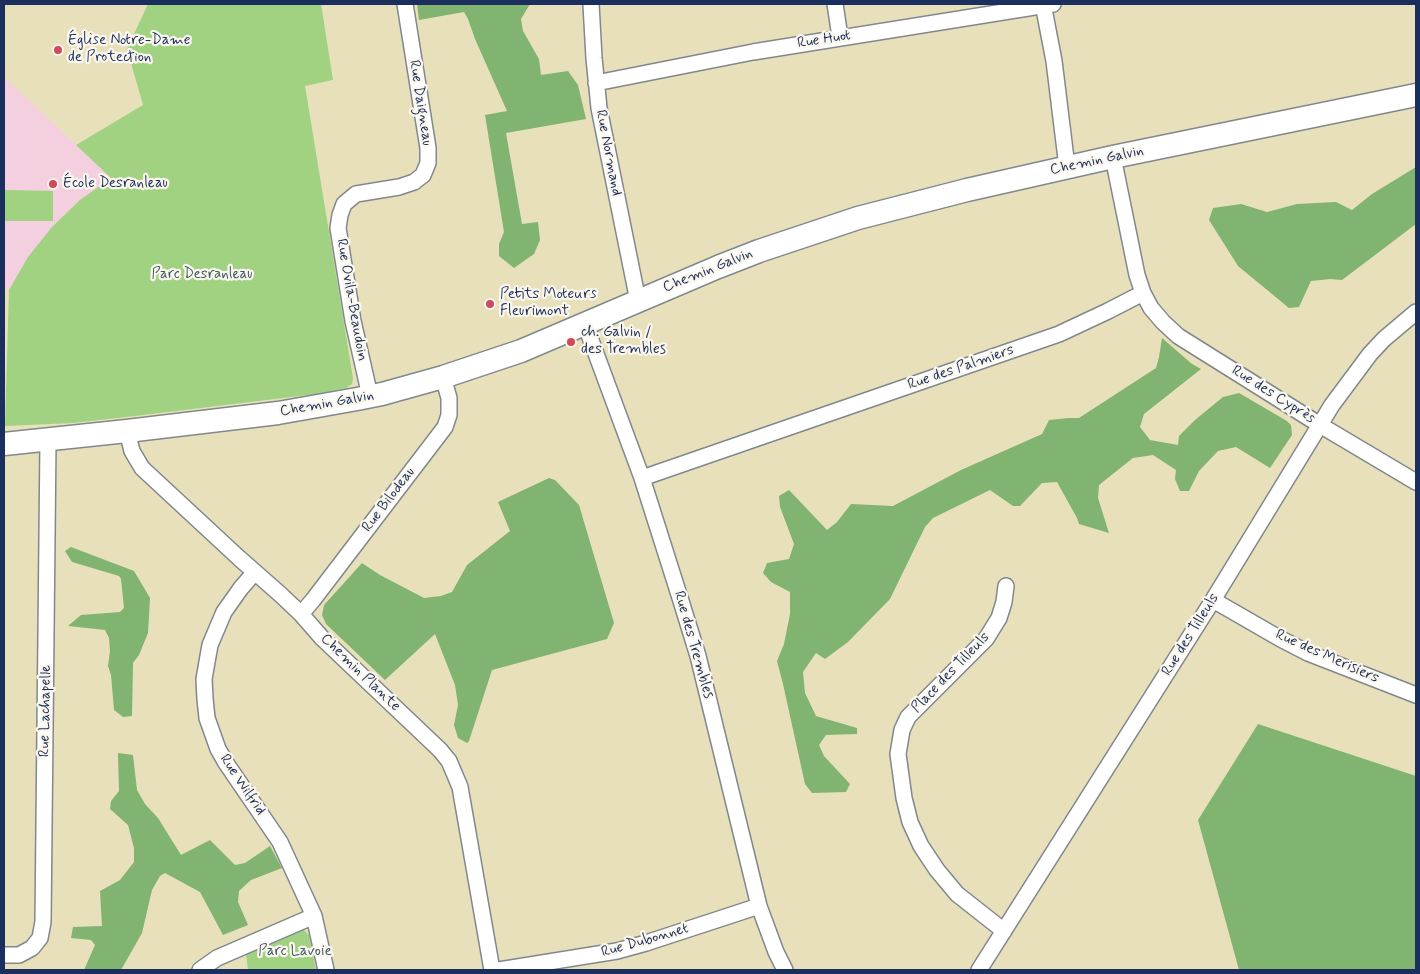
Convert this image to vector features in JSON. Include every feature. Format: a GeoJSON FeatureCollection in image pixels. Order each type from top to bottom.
{"type":"FeatureCollection","features":[{"type":"Feature","properties":{"kind":"street","name":"Rue Daigneau"},"geometry":{"type":"LineString","coordinates":[[344,204],[356,194],[399,187],[414,182],[423,175],[428,163],[428,148],[405,4]]}},
{"type":"Feature","properties":{"kind":"street","name":"Rue Normand"},"geometry":{"type":"LineString","coordinates":[[591,4],[596,83],[604,135],[638,301]]}},
{"type":"Feature","properties":{"kind":"street"},"geometry":{"type":"LineString","coordinates":[[834,4],[840,38]]}},
{"type":"Feature","properties":{"kind":"street","name":"Rue Huot"},"geometry":{"type":"LineString","coordinates":[[596,83],[753,52],[1047,4]]}},
{"type":"Feature","properties":{"kind":"street"},"geometry":{"type":"LineString","coordinates":[[1047,4],[1067,167]]}},
{"type":"Feature","properties":{"kind":"street","name":"Chemin Galvin"},"geometry":{"type":"LineString","coordinates":[[4,444],[278,413],[370,396],[443,377],[521,350],[751,254],[902,206],[1113,157],[1416,95]]}},
{"type":"Feature","properties":{"kind":"street"},"geometry":{"type":"LineString","coordinates":[[1113,157],[1137,275],[1143,293]]}},
{"type":"Feature","properties":{"kind":"street","name":"Rue Ovila-Beaudoin"},"geometry":{"type":"LineString","coordinates":[[344,204],[338,228],[353,321],[370,396]]}},
{"type":"Feature","properties":{"kind":"street","name":"Rue des Cyprès"},"geometry":{"type":"LineString","coordinates":[[1143,293],[1151,308],[1178,336],[1416,482]]}},
{"type":"Feature","properties":{"kind":"street","name":"Rue des Palmiers"},"geometry":{"type":"LineString","coordinates":[[642,478],[1059,334],[1143,293]]}},
{"type":"Feature","properties":{"kind":"street","name":"Rue des Tilleuls"},"geometry":{"type":"LineString","coordinates":[[979,970],[1214,600],[1320,424],[1370,354],[1384,339],[1416,312]]}},
{"type":"Feature","properties":{"kind":"street","name":"Rue des Trembles"},"geometry":{"type":"LineString","coordinates":[[585,324],[642,478],[698,656],[759,906],[776,952],[785,970]]}},
{"type":"Feature","properties":{"kind":"street","name":"Rue Bilodeau"},"geometry":{"type":"LineString","coordinates":[[301,614],[445,427],[449,415],[449,398],[443,377]]}},
{"type":"Feature","properties":{"kind":"street","name":"Chemin Plante"},"geometry":{"type":"LineString","coordinates":[[127,431],[132,451],[142,468],[301,614],[322,638],[440,750],[449,761],[460,787],[492,970]]}},
{"type":"Feature","properties":{"kind":"street","name":"Rue Lachapelle"},"geometry":{"type":"LineString","coordinates":[[4,956],[19,955],[32,948],[40,938],[43,922],[48,440]]}},
{"type":"Feature","properties":{"kind":"street","name":"Rue Wilfrid"},"geometry":{"type":"LineString","coordinates":[[255,572],[224,612],[210,645],[204,679],[207,718],[226,764],[280,842],[314,916],[326,970]]}},
{"type":"Feature","properties":{"kind":"street","name":"Place des Tilleuls"},"geometry":{"type":"LineString","coordinates":[[1004,931],[957,894],[936,870],[921,846],[910,822],[904,798],[898,754],[902,730],[908,717],[986,639],[999,618],[1006,586]]}},
{"type":"Feature","properties":{"kind":"street","name":"Rue des Merisiers"},"geometry":{"type":"LineString","coordinates":[[1214,600],[1308,653],[1416,695]]}},
{"type":"Feature","properties":{"kind":"street","name":"Rue Dubonnet"},"geometry":{"type":"LineString","coordinates":[[499,970],[617,951],[646,944],[759,906]]}},
{"type":"Feature","properties":{"kind":"street"},"geometry":{"type":"LineString","coordinates":[[200,970],[217,958],[314,916]]}},
{"type":"Feature","properties":{"kind":"shaded area","name":"École Desranleau"},"geometry":{"type":"Polygon","coordinates":[[[4,77],[111,178],[80,200],[52,227],[28,257],[9,290],[4,290],[4,77]]]}},
{"type":"Feature","properties":{"kind":"green space","name":"Parc Desranleau"},"geometry":{"type":"Polygon","coordinates":[[[148,4],[321,4],[333,80],[305,86],[353,378],[352,384],[346,388],[316,394],[135,416],[73,423],[5,426],[9,290],[28,257],[52,227],[80,200],[111,178],[76,145],[143,105],[127,49],[148,4]]]}},
{"type":"Feature","properties":{"kind":"green space"},"geometry":{"type":"Polygon","coordinates":[[[417,4],[530,4],[521,19],[523,31],[539,59],[541,75],[568,71],[578,85],[586,119],[506,133],[522,224],[538,222],[540,240],[534,254],[514,268],[499,256],[499,244],[504,232],[485,115],[507,111],[464,12],[419,20],[417,4]]]}},
{"type":"Feature","properties":{"kind":"green space"},"geometry":{"type":"Polygon","coordinates":[[[1416,167],[1416,224],[1342,280],[1311,281],[1299,307],[1289,308],[1238,266],[1209,220],[1213,208],[1241,204],[1267,212],[1297,204],[1336,202],[1352,210],[1372,194],[1416,167]]]}},
{"type":"Feature","properties":{"kind":"green space"},"geometry":{"type":"Polygon","coordinates":[[[4,190],[53,191],[53,221],[4,221],[4,190]]]}},
{"type":"Feature","properties":{"kind":"green space"},"geometry":{"type":"Polygon","coordinates":[[[1162,338],[1192,364],[1201,369],[1144,414],[1140,427],[1150,440],[1178,445],[1179,436],[1195,420],[1223,397],[1239,393],[1291,425],[1292,435],[1270,468],[1236,447],[1218,451],[1199,471],[1189,491],[1180,491],[1175,479],[1176,470],[1153,455],[1133,458],[1099,485],[1098,498],[1109,533],[1079,524],[1057,482],[1042,483],[1020,506],[1013,506],[990,490],[933,518],[925,527],[890,599],[848,642],[825,659],[816,653],[803,672],[805,693],[816,716],[857,728],[857,734],[826,735],[819,745],[824,756],[850,784],[846,792],[812,793],[805,784],[777,661],[784,644],[790,614],[790,592],[771,582],[763,573],[767,563],[789,559],[794,544],[780,507],[779,496],[789,490],[827,530],[837,522],[851,504],[893,506],[961,470],[1042,434],[1049,420],[1079,418],[1156,368],[1162,338]]]}},
{"type":"Feature","properties":{"kind":"green space"},"geometry":{"type":"Polygon","coordinates":[[[549,478],[555,480],[579,505],[614,623],[607,639],[492,670],[467,743],[458,738],[454,725],[458,705],[455,685],[435,634],[385,680],[326,624],[322,615],[324,605],[362,563],[380,575],[424,598],[441,596],[452,592],[467,565],[510,531],[498,502],[549,478]]]}},
{"type":"Feature","properties":{"kind":"green space"},"geometry":{"type":"Polygon","coordinates":[[[71,547],[134,571],[150,598],[148,633],[139,655],[133,663],[132,716],[123,717],[114,710],[111,675],[108,666],[109,638],[105,630],[68,626],[81,615],[120,612],[124,608],[121,579],[119,576],[72,562],[65,551],[71,547]]]}},
{"type":"Feature","properties":{"kind":"green space"},"geometry":{"type":"Polygon","coordinates":[[[1258,724],[1416,776],[1416,970],[1239,970],[1198,820],[1258,724]]]}},
{"type":"Feature","properties":{"kind":"green space"},"geometry":{"type":"Polygon","coordinates":[[[118,753],[133,755],[137,790],[145,804],[158,818],[181,855],[210,840],[235,865],[245,863],[270,846],[282,868],[251,880],[239,891],[238,902],[248,925],[223,935],[200,892],[165,873],[160,876],[152,890],[142,933],[121,970],[84,970],[95,945],[91,940],[71,938],[73,927],[102,926],[100,891],[120,880],[134,862],[134,848],[128,825],[110,809],[111,801],[119,791],[118,753]]]}},
{"type":"Feature","properties":{"kind":"green space","name":"Parc Lavoie"},"geometry":{"type":"Polygon","coordinates":[[[299,930],[304,930],[309,935],[316,970],[248,970],[246,954],[299,930]]]}},
{"type":"Feature","properties":{"kind":"place","name":"Église Notre-Dame de Protection"},"geometry":{"type":"Point","coordinates":[58,50]}},
{"type":"Feature","properties":{"kind":"place","name":"École Desranleau"},"geometry":{"type":"Point","coordinates":[53,184]}},
{"type":"Feature","properties":{"kind":"place","name":"Petits Moteurs Fleurimont"},"geometry":{"type":"Point","coordinates":[490,304]}},
{"type":"Feature","properties":{"kind":"place","name":"ch. Galvin / des Trembles"},"geometry":{"type":"Point","coordinates":[571,342]}}]}
